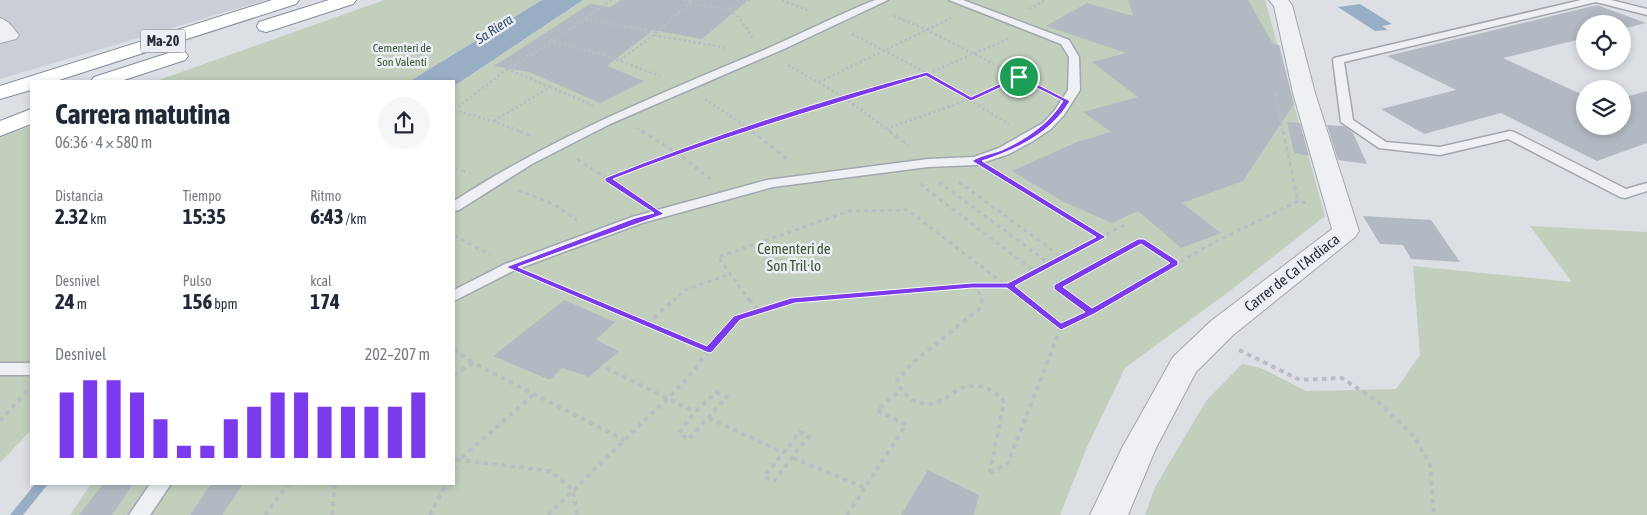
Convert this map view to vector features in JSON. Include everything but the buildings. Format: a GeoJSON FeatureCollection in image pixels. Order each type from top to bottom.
{"type":"FeatureCollection","features":[{"type":"Feature","properties":{"kind":"highway","name":"Ma-20"},"geometry":{"type":"LineString","coordinates":[[39,80],[290,0]]}},
{"type":"Feature","properties":{"kind":"highway"},"geometry":{"type":"LineString","coordinates":[[253,31],[347,0]]}},
{"type":"Feature","properties":{"kind":"highway","name":"Ma-20"},"geometry":{"type":"LineString","coordinates":[[104,80],[188,52],[118,80]]}},
{"type":"Feature","properties":{"kind":"highway"},"geometry":{"type":"LineString","coordinates":[[0,92],[30,83]]}},
{"type":"Feature","properties":{"kind":"highway"},"geometry":{"type":"LineString","coordinates":[[0,115],[30,105]]}},
{"type":"Feature","properties":{"kind":"highway"},"geometry":{"type":"LineString","coordinates":[[0,129],[30,116]]}},
{"type":"Feature","properties":{"kind":"street","name":"Carrer de Ca l'Ardiaca"},"geometry":{"type":"LineString","coordinates":[[1109,515],[1139,448],[1184,365],[1213,337],[1346,231],[1304,93],[1283,5],[1278,0]]}},
{"type":"Feature","properties":{"kind":"street"},"geometry":{"type":"LineString","coordinates":[[0,24],[9,35],[0,37]]}},
{"type":"Feature","properties":{"kind":"lane"},"geometry":{"type":"LineString","coordinates":[[455,206],[557,146],[618,116],[883,0]]}},
{"type":"Feature","properties":{"kind":"lane"},"geometry":{"type":"LineString","coordinates":[[455,295],[510,267],[637,220],[772,183],[928,163],[976,161],[1004,151],[1029,138],[1047,126],[1060,112],[1074,90],[1074,57],[1065,42],[954,0]]}},
{"type":"Feature","properties":{"kind":"lane"},"geometry":{"type":"LineString","coordinates":[[1594,0],[1338,60],[1348,122],[1383,146],[1440,151],[1510,135],[1625,194],[1647,187]]}},
{"type":"Feature","properties":{"kind":"lane"},"geometry":{"type":"LineString","coordinates":[[1599,0],[1645,10]]}},
{"type":"Feature","properties":{"kind":"lane"},"geometry":{"type":"LineString","coordinates":[[0,369],[30,369]]}},
{"type":"Feature","properties":{"kind":"lane"},"geometry":{"type":"LineString","coordinates":[[139,515],[160,485]]}},
{"type":"Feature","properties":{"kind":"path"},"geometry":{"type":"LineString","coordinates":[[455,109],[507,69],[610,0]]}},
{"type":"Feature","properties":{"kind":"path"},"geometry":{"type":"LineString","coordinates":[[683,0],[730,9],[742,19],[750,35],[765,53],[845,98],[928,163]]}},
{"type":"Feature","properties":{"kind":"path"},"geometry":{"type":"LineString","coordinates":[[730,9],[750,0]]}},
{"type":"Feature","properties":{"kind":"path"},"geometry":{"type":"LineString","coordinates":[[782,0],[821,16],[829,24],[886,50],[971,99],[1029,138]]}},
{"type":"Feature","properties":{"kind":"path"},"geometry":{"type":"LineString","coordinates":[[619,60],[654,35],[691,2]]}},
{"type":"Feature","properties":{"kind":"path"},"geometry":{"type":"LineString","coordinates":[[869,6],[928,30],[1067,101]]}},
{"type":"Feature","properties":{"kind":"path"},"geometry":{"type":"LineString","coordinates":[[819,82],[974,7]]}},
{"type":"Feature","properties":{"kind":"path"},"geometry":{"type":"LineString","coordinates":[[584,19],[657,32]]}},
{"type":"Feature","properties":{"kind":"path"},"geometry":{"type":"LineString","coordinates":[[608,179],[676,152],[748,128],[927,74],[976,54],[1031,28]]}},
{"type":"Feature","properties":{"kind":"path"},"geometry":{"type":"LineString","coordinates":[[654,35],[725,47],[749,59]]}},
{"type":"Feature","properties":{"kind":"path"},"geometry":{"type":"LineString","coordinates":[[550,41],[619,60],[686,87],[748,128],[809,177]]}},
{"type":"Feature","properties":{"kind":"path"},"geometry":{"type":"LineString","coordinates":[[507,69],[618,116],[676,152],[730,195]]}},
{"type":"Feature","properties":{"kind":"path"},"geometry":{"type":"LineString","coordinates":[[886,129],[971,99],[1019,77]]}},
{"type":"Feature","properties":{"kind":"path"},"geometry":{"type":"LineString","coordinates":[[493,121],[550,87]]}},
{"type":"Feature","properties":{"kind":"path"},"geometry":{"type":"LineString","coordinates":[[972,285],[982,298],[981,306],[965,324],[900,374],[897,381],[901,390],[913,401],[920,403],[936,403],[966,385],[984,387],[1000,396],[1004,402],[990,473],[1008,463],[1061,327],[1176,263],[1298,201],[1275,94]]}},
{"type":"Feature","properties":{"kind":"path"},"geometry":{"type":"LineString","coordinates":[[455,110],[493,121],[557,146],[661,214]]}},
{"type":"Feature","properties":{"kind":"path"},"geometry":{"type":"LineString","coordinates":[[976,161],[1102,237]]}},
{"type":"Feature","properties":{"kind":"path"},"geometry":{"type":"LineString","coordinates":[[455,168],[496,181],[553,204],[600,235]]}},
{"type":"Feature","properties":{"kind":"path"},"geometry":{"type":"LineString","coordinates":[[952,177],[1063,258]]}},
{"type":"Feature","properties":{"kind":"path"},"geometry":{"type":"LineString","coordinates":[[934,179],[1050,264]]}},
{"type":"Feature","properties":{"kind":"path"},"geometry":{"type":"LineString","coordinates":[[916,181],[1035,272]]}},
{"type":"Feature","properties":{"kind":"path"},"geometry":{"type":"LineString","coordinates":[[758,311],[718,257],[850,212],[908,210],[1061,327]]}},
{"type":"Feature","properties":{"kind":"path"},"geometry":{"type":"LineString","coordinates":[[548,515],[686,380],[737,318],[794,300],[972,285],[1009,286],[1126,224]]}},
{"type":"Feature","properties":{"kind":"path"},"geometry":{"type":"LineString","coordinates":[[455,236],[510,267],[709,350]]}},
{"type":"Feature","properties":{"kind":"path"},"geometry":{"type":"LineString","coordinates":[[1091,312],[1057,287],[1141,240],[1176,263]]}},
{"type":"Feature","properties":{"kind":"path"},"geometry":{"type":"LineString","coordinates":[[647,324],[685,290],[730,274]]}},
{"type":"Feature","properties":{"kind":"path"},"geometry":{"type":"LineString","coordinates":[[1213,337],[1300,380],[1342,378],[1377,401],[1414,436],[1430,465],[1434,515]]}},
{"type":"Feature","properties":{"kind":"path"},"geometry":{"type":"LineString","coordinates":[[455,350],[473,363],[624,440]]}},
{"type":"Feature","properties":{"kind":"path"},"geometry":{"type":"LineString","coordinates":[[455,374],[473,363]]}},
{"type":"Feature","properties":{"kind":"path"},"geometry":{"type":"LineString","coordinates":[[606,368],[695,412]]}},
{"type":"Feature","properties":{"kind":"path"},"geometry":{"type":"LineString","coordinates":[[0,421],[30,388]]}},
{"type":"Feature","properties":{"kind":"path"},"geometry":{"type":"LineString","coordinates":[[847,515],[906,425],[877,410],[901,390]]}},
{"type":"Feature","properties":{"kind":"path"},"geometry":{"type":"LineString","coordinates":[[716,392],[727,397],[709,418],[690,439],[679,433],[695,412],[716,392]]}},
{"type":"Feature","properties":{"kind":"path"},"geometry":{"type":"LineString","coordinates":[[456,460],[534,394]]}},
{"type":"Feature","properties":{"kind":"path"},"geometry":{"type":"LineString","coordinates":[[709,418],[784,453]]}},
{"type":"Feature","properties":{"kind":"path"},"geometry":{"type":"LineString","coordinates":[[800,432],[808,436],[792,458],[774,481],[764,477],[800,432]]}},
{"type":"Feature","properties":{"kind":"path"},"geometry":{"type":"LineString","coordinates":[[792,458],[865,488]]}},
{"type":"Feature","properties":{"kind":"path"},"geometry":{"type":"LineString","coordinates":[[456,460],[550,471],[574,490],[577,515]]}},
{"type":"Feature","properties":{"kind":"path"},"geometry":{"type":"LineString","coordinates":[[265,515],[287,485]]}},
{"type":"Feature","properties":{"kind":"path"},"geometry":{"type":"LineString","coordinates":[[332,515],[335,485]]}},
{"type":"Feature","properties":{"kind":"path"},"geometry":{"type":"LineString","coordinates":[[430,515],[445,485]]}},
{"type":"Feature","properties":{"kind":"shaded area"},"geometry":{"type":"Polygon","coordinates":[[[0,0],[266,0],[0,79],[0,0]]]}},
{"type":"Feature","properties":{"kind":"green space","name":"Cementeri de Son Valentí"},"geometry":{"type":"Polygon","coordinates":[[[384,0],[542,0],[412,80],[159,80],[384,0]]]}},
{"type":"Feature","properties":{"kind":"green space","name":"Cementeri de Son Tril·lo"},"geometry":{"type":"Polygon","coordinates":[[[583,0],[1265,0],[1325,216],[1231,290],[1125,368],[1087,447],[1060,515],[70,515],[90,485],[455,485],[455,85],[583,0]]]}},
{"type":"Feature","properties":{"kind":"green space"},"geometry":{"type":"Polygon","coordinates":[[[30,126],[30,431],[0,463],[0,137],[30,126]]]}},
{"type":"Feature","properties":{"kind":"green space"},"geometry":{"type":"Polygon","coordinates":[[[1530,226],[1647,232],[1647,515],[1145,515],[1155,487],[1206,401],[1242,364],[1261,368],[1306,391],[1396,389],[1420,355],[1413,266],[1572,282],[1530,226]]]}},
{"type":"Feature","properties":{"kind":"water"},"geometry":{"type":"Polygon","coordinates":[[[542,0],[583,0],[455,85],[455,80],[412,80],[542,0]]]}},
{"type":"Feature","properties":{"kind":"water"},"geometry":{"type":"Polygon","coordinates":[[[1360,4],[1392,24],[1382,26],[1388,30],[1375,31],[1338,7],[1360,4]]]}},
{"type":"Feature","properties":{"kind":"waterway","name":"Sa Riera"},"geometry":{"type":"LineString","coordinates":[[16,515],[41,485]]}},
{"type":"Feature","properties":{"kind":"route"},"geometry":{"type":"LineString","coordinates":[[1019,77],[971,99],[927,74],[748,128],[676,152],[608,179],[661,214],[637,220],[510,267],[709,350],[737,318],[794,300],[972,285],[1009,286],[1061,327],[1091,312],[1176,263],[1141,240],[1057,287],[1091,312],[1061,327],[1009,286],[1102,237],[976,161],[1004,151],[1029,138],[1047,126],[1067,101],[1019,77]]}}]}
